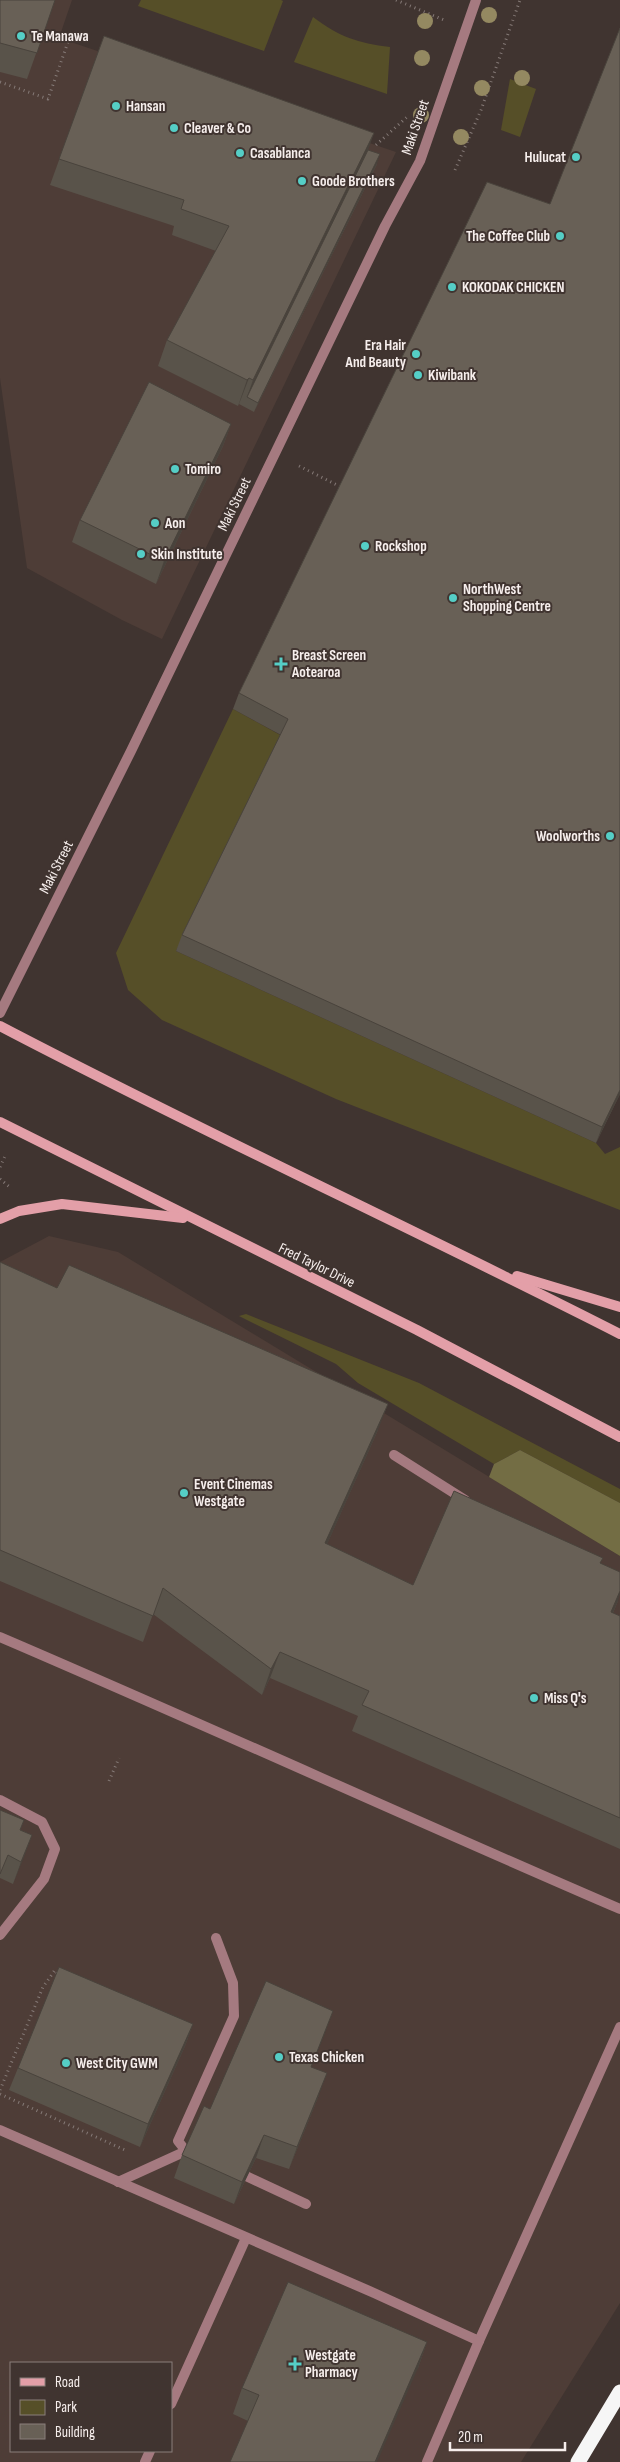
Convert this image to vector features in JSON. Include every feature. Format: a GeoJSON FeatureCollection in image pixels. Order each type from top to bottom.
{"type":"FeatureCollection","features":[{"type":"Feature","properties":{"kind":"highway"},"geometry":{"type":"LineString","coordinates":[[578,2462],[620,2392]]}},
{"type":"Feature","properties":{"kind":"main road"},"geometry":{"type":"LineString","coordinates":[[0,1026],[74,1065],[492,1269],[620,1334]]}},
{"type":"Feature","properties":{"kind":"main road","name":"Fred Taylor Drive"},"geometry":{"type":"LineString","coordinates":[[0,1122],[191,1219],[417,1330],[620,1437]]}},
{"type":"Feature","properties":{"kind":"main road"},"geometry":{"type":"LineString","coordinates":[[0,1219],[19,1211],[62,1204],[191,1219]]}},
{"type":"Feature","properties":{"kind":"main road"},"geometry":{"type":"LineString","coordinates":[[492,1269],[620,1307]]}},
{"type":"Feature","properties":{"kind":"street","name":"Maki Street"},"geometry":{"type":"LineString","coordinates":[[0,1013],[131,752],[385,226],[420,161],[471,1]]}},
{"type":"Feature","properties":{"kind":"street"},"geometry":{"type":"LineString","coordinates":[[394,1454],[471,1503]]}},
{"type":"Feature","properties":{"kind":"street"},"geometry":{"type":"LineString","coordinates":[[0,1637],[175,1711],[463,1842],[620,1909]]}},
{"type":"Feature","properties":{"kind":"street"},"geometry":{"type":"LineString","coordinates":[[0,1800],[42,1822],[55,1849],[44,1879],[0,1935]]}},
{"type":"Feature","properties":{"kind":"street"},"geometry":{"type":"LineString","coordinates":[[118,2182],[186,2151],[178,2141],[234,2016],[233,1982],[216,1938]]}},
{"type":"Feature","properties":{"kind":"street"},"geometry":{"type":"LineString","coordinates":[[427,2462],[479,2341],[620,2027]]}},
{"type":"Feature","properties":{"kind":"street"},"geometry":{"type":"LineString","coordinates":[[0,2130],[374,2293],[479,2341]]}},
{"type":"Feature","properties":{"kind":"street"},"geometry":{"type":"LineString","coordinates":[[246,2176],[306,2204]]}},
{"type":"Feature","properties":{"kind":"street"},"geometry":{"type":"LineString","coordinates":[[172,2402],[246,2238]]}},
{"type":"Feature","properties":{"kind":"path"},"geometry":{"type":"LineString","coordinates":[[396,0],[446,21]]}},
{"type":"Feature","properties":{"kind":"path"},"geometry":{"type":"LineString","coordinates":[[454,170],[481,110],[520,0]]}},
{"type":"Feature","properties":{"kind":"path"},"geometry":{"type":"LineString","coordinates":[[0,82],[48,98],[68,42]]}},
{"type":"Feature","properties":{"kind":"path"},"geometry":{"type":"LineString","coordinates":[[299,466],[348,491]]}},
{"type":"Feature","properties":{"kind":"path"},"geometry":{"type":"LineString","coordinates":[[0,1167],[6,1154]]}},
{"type":"Feature","properties":{"kind":"path"},"geometry":{"type":"LineString","coordinates":[[0,1179],[13,1189]]}},
{"type":"Feature","properties":{"kind":"path"},"geometry":{"type":"LineString","coordinates":[[109,1781],[119,1758]]}},
{"type":"Feature","properties":{"kind":"path"},"geometry":{"type":"LineString","coordinates":[[64,1983],[55,1970],[43,1987],[0,2092],[132,2153]]}},
{"type":"Feature","properties":{"kind":"shaded area"},"geometry":{"type":"Polygon","coordinates":[[[0,0],[72,0],[59,38],[396,152],[162,639],[122,620],[27,568],[0,378],[0,0]]]}},
{"type":"Feature","properties":{"kind":"shaded area"},"geometry":{"type":"Polygon","coordinates":[[[49,1236],[118,1252],[620,1556],[620,2303],[521,2462],[0,2462],[0,1262],[49,1236]]]}},
{"type":"Feature","properties":{"kind":"shaded area"},"geometry":{"type":"Polygon","coordinates":[[[520,1450],[620,1503],[620,1556],[489,1477],[494,1464],[520,1450]]]}},
{"type":"Feature","properties":{"kind":"green space"},"geometry":{"type":"Polygon","coordinates":[[[141,0],[283,1],[264,51],[138,6],[141,0]]]}},
{"type":"Feature","properties":{"kind":"green space"},"geometry":{"type":"Polygon","coordinates":[[[313,17],[332,30],[349,38],[390,47],[387,94],[294,62],[313,17]]]}},
{"type":"Feature","properties":{"kind":"green space"},"geometry":{"type":"Polygon","coordinates":[[[510,79],[536,89],[520,137],[501,130],[510,79]]]}},
{"type":"Feature","properties":{"kind":"green space"},"geometry":{"type":"Polygon","coordinates":[[[233,709],[282,736],[176,951],[596,1143],[605,1154],[620,1147],[620,1210],[336,1099],[162,1020],[128,990],[116,953],[233,709]]]}},
{"type":"Feature","properties":{"kind":"green space"},"geometry":{"type":"Polygon","coordinates":[[[246,1314],[419,1383],[620,1489],[620,1503],[520,1450],[494,1464],[358,1383],[336,1364],[239,1316],[246,1314]]]}},
{"type":"Feature","properties":{"kind":"building","name":"Te Manawa"},"geometry":{"type":"Polygon","coordinates":[[[0,0],[55,0],[37,53],[0,43],[0,0]]]}},
{"type":"Feature","properties":{"kind":"building","name":"NorthWest Shopping Centre"},"geometry":{"type":"Polygon","coordinates":[[[620,28],[620,1090],[602,1127],[182,935],[288,719],[239,693],[487,182],[550,204],[620,28]]]}},
{"type":"Feature","properties":{"kind":"building"},"geometry":{"type":"Polygon","coordinates":[[[104,36],[374,133],[253,380],[249,378],[247,380],[167,340],[229,226],[181,209],[184,200],[59,159],[104,36]]]}},
{"type":"Feature","properties":{"kind":"building"},"geometry":{"type":"Polygon","coordinates":[[[368,150],[380,154],[258,403],[247,397],[368,150]]]}},
{"type":"Feature","properties":{"kind":"building"},"geometry":{"type":"Polygon","coordinates":[[[149,382],[231,424],[164,561],[80,520],[149,382]]]}},
{"type":"Feature","properties":{"kind":"building"},"geometry":{"type":"Polygon","coordinates":[[[0,1262],[57,1288],[69,1265],[388,1404],[325,1543],[413,1585],[454,1491],[603,1558],[600,1563],[620,1572],[620,1591],[611,1612],[620,1616],[620,1818],[362,1705],[369,1691],[280,1652],[271,1669],[163,1588],[153,1616],[0,1550],[0,1262]]]}},
{"type":"Feature","properties":{"kind":"building"},"geometry":{"type":"Polygon","coordinates":[[[0,1810],[24,1820],[20,1830],[32,1835],[21,1862],[8,1855],[0,1874],[0,1810]]]}},
{"type":"Feature","properties":{"kind":"building"},"geometry":{"type":"Polygon","coordinates":[[[59,1967],[193,2024],[148,2124],[18,2068],[59,1967]]]}},
{"type":"Feature","properties":{"kind":"building"},"geometry":{"type":"Polygon","coordinates":[[[266,1981],[333,2011],[311,2067],[327,2073],[297,2147],[264,2135],[242,2182],[182,2155],[204,2106],[210,2109],[266,1981]]]}},
{"type":"Feature","properties":{"kind":"building"},"geometry":{"type":"Polygon","coordinates":[[[288,2282],[427,2342],[375,2462],[230,2462],[259,2395],[242,2388],[288,2282]]]}},
{"type":"Feature","properties":{"kind":"place","name":"Te Manawa"},"geometry":{"type":"Point","coordinates":[21,36]}},
{"type":"Feature","properties":{"kind":"place","name":"Hansan"},"geometry":{"type":"Point","coordinates":[116,106]}},
{"type":"Feature","properties":{"kind":"place","name":"Cleaver & Co"},"geometry":{"type":"Point","coordinates":[174,128]}},
{"type":"Feature","properties":{"kind":"place","name":"Casablanca"},"geometry":{"type":"Point","coordinates":[240,153]}},
{"type":"Feature","properties":{"kind":"place","name":"Hulucat"},"geometry":{"type":"Point","coordinates":[576,157]}},
{"type":"Feature","properties":{"kind":"place","name":"Goode Brothers"},"geometry":{"type":"Point","coordinates":[302,181]}},
{"type":"Feature","properties":{"kind":"place","name":"The Coffee Club"},"geometry":{"type":"Point","coordinates":[560,236]}},
{"type":"Feature","properties":{"kind":"place","name":"KOKODAK CHICKEN"},"geometry":{"type":"Point","coordinates":[452,287]}},
{"type":"Feature","properties":{"kind":"place","name":"Era Hair And Beauty"},"geometry":{"type":"Point","coordinates":[416,354]}},
{"type":"Feature","properties":{"kind":"place","name":"Kiwibank"},"geometry":{"type":"Point","coordinates":[418,375]}},
{"type":"Feature","properties":{"kind":"place","name":"Tomiro"},"geometry":{"type":"Point","coordinates":[175,469]}},
{"type":"Feature","properties":{"kind":"place","name":"Aon"},"geometry":{"type":"Point","coordinates":[155,523]}},
{"type":"Feature","properties":{"kind":"place","name":"Rockshop"},"geometry":{"type":"Point","coordinates":[365,546]}},
{"type":"Feature","properties":{"kind":"place","name":"Skin Institute"},"geometry":{"type":"Point","coordinates":[141,554]}},
{"type":"Feature","properties":{"kind":"place","name":"NorthWest Shopping Centre"},"geometry":{"type":"Point","coordinates":[453,598]}},
{"type":"Feature","properties":{"kind":"place","name":"Breast Screen Aotearoa"},"geometry":{"type":"Point","coordinates":[281,664]}},
{"type":"Feature","properties":{"kind":"place","name":"Woolworths"},"geometry":{"type":"Point","coordinates":[610,836]}},
{"type":"Feature","properties":{"kind":"place","name":"Event Cinemas Westgate"},"geometry":{"type":"Point","coordinates":[184,1493]}},
{"type":"Feature","properties":{"kind":"place","name":"Miss Q's"},"geometry":{"type":"Point","coordinates":[534,1698]}},
{"type":"Feature","properties":{"kind":"place","name":"Texas Chicken"},"geometry":{"type":"Point","coordinates":[279,2057]}},
{"type":"Feature","properties":{"kind":"place","name":"West City GWM"},"geometry":{"type":"Point","coordinates":[66,2063]}},
{"type":"Feature","properties":{"kind":"place","name":"Westgate Pharmacy"},"geometry":{"type":"Point","coordinates":[295,2364]}}]}
